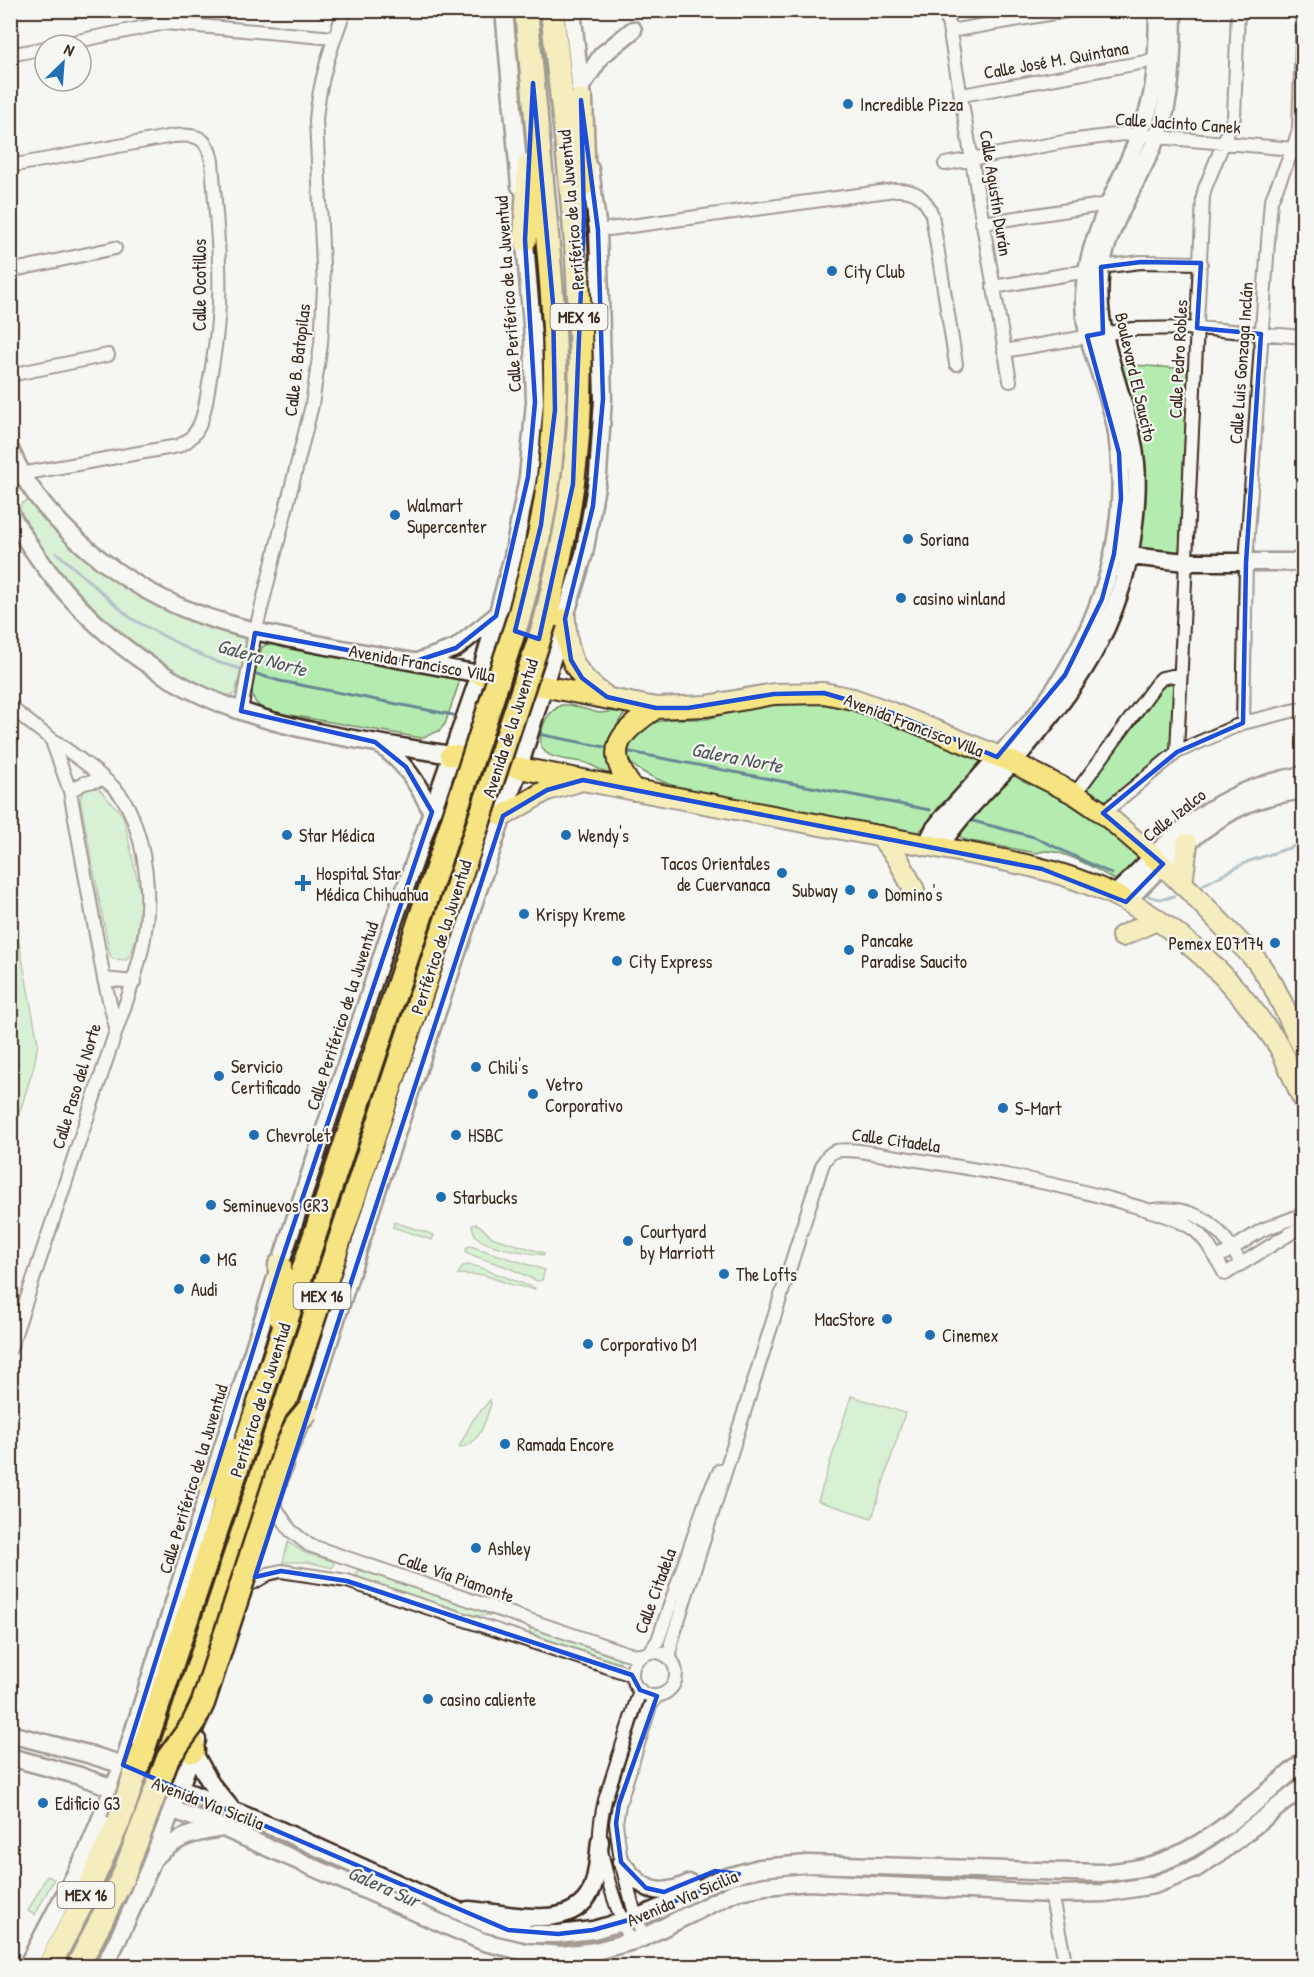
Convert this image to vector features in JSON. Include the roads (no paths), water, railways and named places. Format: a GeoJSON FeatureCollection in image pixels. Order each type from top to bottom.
{"type":"FeatureCollection","features":[{"type":"Feature","properties":{"kind":"highway","name":"Periférico de la Juventud"},"geometry":{"type":"LineString","coordinates":[[519,616],[532,567],[548,486],[555,392],[553,303],[526,10]]}},
{"type":"Feature","properties":{"kind":"highway","name":"Periférico de la Juventud"},"geometry":{"type":"LineString","coordinates":[[552,10],[578,269],[580,400],[574,473],[561,554],[556,626]]}},
{"type":"Feature","properties":{"kind":"highway"},"geometry":{"type":"LineString","coordinates":[[525,240],[533,83]]}},
{"type":"Feature","properties":{"kind":"highway"},"geometry":{"type":"LineString","coordinates":[[578,269],[584,216],[581,94]]}},
{"type":"Feature","properties":{"kind":"highway","name":"Avenida de la Juventud"},"geometry":{"type":"LineString","coordinates":[[451,826],[519,616]]}},
{"type":"Feature","properties":{"kind":"highway","name":"Avenida de la Juventud"},"geometry":{"type":"LineString","coordinates":[[475,833],[556,626]]}},
{"type":"Feature","properties":{"kind":"highway","name":"Periférico de la Juventud"},"geometry":{"type":"LineString","coordinates":[[49,1966],[80,1907],[119,1821],[451,826]]}},
{"type":"Feature","properties":{"kind":"highway","name":"Periférico de la Juventud"},"geometry":{"type":"LineString","coordinates":[[168,1758],[475,833]]}},
{"type":"Feature","properties":{"kind":"highway"},"geometry":{"type":"LineString","coordinates":[[280,1265],[280,1336]]}},
{"type":"Feature","properties":{"kind":"highway"},"geometry":{"type":"LineString","coordinates":[[193,1751],[192,1712],[219,1621],[319,1328],[322,1314],[321,1299]]}},
{"type":"Feature","properties":{"kind":"highway"},"geometry":{"type":"LineString","coordinates":[[211,1489],[261,1399]]}},
{"type":"Feature","properties":{"kind":"highway"},"geometry":{"type":"LineString","coordinates":[[168,1758],[193,1724],[203,1703],[286,1448],[297,1424],[307,1411]]}},
{"type":"Feature","properties":{"kind":"highway","name":"MEX 16"},"geometry":{"type":"LineString","coordinates":[[78,1966],[122,1879],[168,1758]]}},
{"type":"Feature","properties":{"kind":"main road","name":"Calle Periférico de la Juventud"},"geometry":{"type":"LineString","coordinates":[[27,1966],[87,1852],[123,1766],[280,1265],[411,870],[480,674],[513,556],[528,477],[535,402],[533,337],[504,10]]}},
{"type":"Feature","properties":{"kind":"main road"},"geometry":{"type":"LineString","coordinates":[[104,1966],[125,1927],[173,1810],[253,1583],[375,1197],[545,686],[556,626],[584,554],[601,442],[603,399],[598,230],[572,10]]}},
{"type":"Feature","properties":{"kind":"main road","name":"Boulevard El Saucito"},"geometry":{"type":"LineString","coordinates":[[932,846],[961,818],[1005,760],[1062,702],[1089,663],[1105,634],[1118,600],[1122,555],[1119,453],[1095,334],[1099,294],[1094,269],[1095,235],[1140,135],[1150,103],[1156,60],[1158,10]]}},
{"type":"Feature","properties":{"kind":"main road","name":"Boulevard El Saucito"},"geometry":{"type":"LineString","coordinates":[[1094,269],[1157,137],[1168,97],[1173,10]]}},
{"type":"Feature","properties":{"kind":"main road"},"geometry":{"type":"LineString","coordinates":[[581,94],[602,55],[633,30]]}},
{"type":"Feature","properties":{"kind":"main road","name":"Avenida Francisco Villa"},"geometry":{"type":"LineString","coordinates":[[10,449],[16,475],[60,524],[99,558],[134,584],[159,598],[208,619],[255,633],[607,697],[656,708],[707,706],[774,694],[824,693],[853,699],[892,713],[1005,760],[1075,794],[1102,813],[1158,860],[1219,920],[1257,962],[1273,985],[1301,1039]]}},
{"type":"Feature","properties":{"kind":"main road"},"geometry":{"type":"LineString","coordinates":[[10,513],[50,575],[105,632],[133,656],[153,669],[204,696],[240,711],[293,726],[375,742],[932,846],[1042,869],[1086,882],[1156,920],[1207,960],[1247,1002],[1278,1045],[1304,1100]]}},
{"type":"Feature","properties":{"kind":"main road"},"geometry":{"type":"LineString","coordinates":[[1122,555],[1186,562],[1304,562]]}},
{"type":"Feature","properties":{"kind":"main road"},"geometry":{"type":"LineString","coordinates":[[413,662],[436,657],[456,648],[496,616],[519,632],[546,639],[556,626]]}},
{"type":"Feature","properties":{"kind":"main road"},"geometry":{"type":"LineString","coordinates":[[556,626],[567,643],[571,660],[582,678],[607,697]]}},
{"type":"Feature","properties":{"kind":"main road"},"geometry":{"type":"LineString","coordinates":[[634,790],[619,769],[619,749],[627,729],[656,708]]}},
{"type":"Feature","properties":{"kind":"main road"},"geometry":{"type":"LineString","coordinates":[[375,742],[393,753],[406,767],[432,812]]}},
{"type":"Feature","properties":{"kind":"main road","name":"Calle Izalco"},"geometry":{"type":"LineString","coordinates":[[1121,899],[1195,819],[1250,788],[1304,775]]}},
{"type":"Feature","properties":{"kind":"main road"},"geometry":{"type":"LineString","coordinates":[[503,816],[547,790],[583,780]]}},
{"type":"Feature","properties":{"kind":"main road","name":"Calle Izalco"},"geometry":{"type":"LineString","coordinates":[[1158,860],[1187,844],[1223,817],[1250,803],[1304,790]]}},
{"type":"Feature","properties":{"kind":"main road"},"geometry":{"type":"LineString","coordinates":[[411,870],[418,862],[436,811],[444,799],[463,792],[481,796],[489,802],[492,819],[471,882],[474,901]]}},
{"type":"Feature","properties":{"kind":"main road"},"geometry":{"type":"LineString","coordinates":[[880,836],[903,867],[914,890]]}},
{"type":"Feature","properties":{"kind":"main road"},"geometry":{"type":"LineString","coordinates":[[1182,884],[1187,844]]}},
{"type":"Feature","properties":{"kind":"main road"},"geometry":{"type":"LineString","coordinates":[[1122,936],[1156,920]]}},
{"type":"Feature","properties":{"kind":"main road","name":"Avenida Via Sicilia"},"geometry":{"type":"LineString","coordinates":[[10,1734],[88,1754],[123,1766],[232,1810],[487,1924],[531,1934],[593,1930],[629,1920],[672,1903],[716,1880],[760,1868],[808,1864],[1092,1873],[1149,1866],[1188,1849],[1215,1832],[1248,1808],[1304,1761]]}},
{"type":"Feature","properties":{"kind":"main road"},"geometry":{"type":"LineString","coordinates":[[193,1751],[211,1784],[232,1810]]}},
{"type":"Feature","properties":{"kind":"main road","name":"Avenida Via Sicilia"},"geometry":{"type":"LineString","coordinates":[[10,1756],[56,1768],[223,1828],[484,1942],[526,1952],[561,1955],[596,1951],[637,1939],[735,1892],[765,1886],[808,1882],[1051,1894],[1105,1893],[1155,1885],[1195,1869],[1249,1831],[1304,1786]]}},
{"type":"Feature","properties":{"kind":"main road"},"geometry":{"type":"LineString","coordinates":[[154,1858],[187,1835],[223,1828]]}},
{"type":"Feature","properties":{"kind":"main road"},"geometry":{"type":"LineString","coordinates":[[453,1908],[517,1916],[545,1917],[569,1914],[583,1905],[591,1891],[596,1878],[600,1841]]}},
{"type":"Feature","properties":{"kind":"main road"},"geometry":{"type":"LineString","coordinates":[[621,1862],[646,1888],[663,1892],[682,1887],[715,1871],[727,1870],[739,1874]]}},
{"type":"Feature","properties":{"kind":"street","name":"Calle B. Batopilas"},"geometry":{"type":"LineString","coordinates":[[240,711],[255,633],[312,405],[321,344],[324,286],[316,120],[318,96],[334,38],[345,10]]}},
{"type":"Feature","properties":{"kind":"street","name":"Calle Agustín Durán"},"geometry":{"type":"LineString","coordinates":[[946,10],[1010,381]]}},
{"type":"Feature","properties":{"kind":"street"},"geometry":{"type":"LineString","coordinates":[[950,31],[1072,10]]}},
{"type":"Feature","properties":{"kind":"street","name":"Calle Pedro Robles"},"geometry":{"type":"LineString","coordinates":[[1177,752],[1205,188],[1234,117],[1238,10]]}},
{"type":"Feature","properties":{"kind":"street","name":"Calle Luis Gonzaga Inclán"},"geometry":{"type":"LineString","coordinates":[[1243,723],[1246,563],[1271,201],[1298,149],[1303,10]]}},
{"type":"Feature","properties":{"kind":"street"},"geometry":{"type":"LineString","coordinates":[[93,37],[165,22],[334,38]]}},
{"type":"Feature","properties":{"kind":"street"},"geometry":{"type":"LineString","coordinates":[[10,55],[33,50]]}},
{"type":"Feature","properties":{"kind":"street","name":"Calle José M. Quintana"},"geometry":{"type":"LineString","coordinates":[[962,95],[1156,60]]}},
{"type":"Feature","properties":{"kind":"street","name":"Calle Jacinto Canek"},"geometry":{"type":"LineString","coordinates":[[945,164],[1123,134],[1298,149]]}},
{"type":"Feature","properties":{"kind":"street","name":"Calle Ocotillos"},"geometry":{"type":"LineString","coordinates":[[10,166],[173,136],[193,135],[202,139],[207,145],[212,161],[219,266],[217,342],[204,412],[190,441],[178,446],[16,475]]}},
{"type":"Feature","properties":{"kind":"street"},"geometry":{"type":"LineString","coordinates":[[609,229],[895,190],[912,191],[925,200],[932,215],[956,364]]}},
{"type":"Feature","properties":{"kind":"street"},"geometry":{"type":"LineString","coordinates":[[982,223],[1109,204]]}},
{"type":"Feature","properties":{"kind":"street"},"geometry":{"type":"LineString","coordinates":[[10,271],[115,248]]}},
{"type":"Feature","properties":{"kind":"street"},"geometry":{"type":"LineString","coordinates":[[993,287],[1141,262],[1201,262]]}},
{"type":"Feature","properties":{"kind":"street"},"geometry":{"type":"LineString","coordinates":[[1004,351],[1132,329],[1197,328],[1304,337]]}},
{"type":"Feature","properties":{"kind":"street"},"geometry":{"type":"LineString","coordinates":[[10,375],[108,355]]}},
{"type":"Feature","properties":{"kind":"street"},"geometry":{"type":"LineString","coordinates":[[1075,794],[1156,684],[1162,678],[1181,674]]}},
{"type":"Feature","properties":{"kind":"street"},"geometry":{"type":"LineString","coordinates":[[10,706],[104,779],[125,801],[130,811],[143,853],[148,886],[147,931],[134,982],[117,1028]]}},
{"type":"Feature","properties":{"kind":"street"},"geometry":{"type":"LineString","coordinates":[[1102,813],[1177,752],[1243,723],[1304,708]]}},
{"type":"Feature","properties":{"kind":"street","name":"Calle Paso del Norte"},"geometry":{"type":"LineString","coordinates":[[10,1349],[117,1028],[104,979],[70,791],[52,740]]}},
{"type":"Feature","properties":{"kind":"street"},"geometry":{"type":"LineString","coordinates":[[70,791],[84,783],[104,779]]}},
{"type":"Feature","properties":{"kind":"street"},"geometry":{"type":"LineString","coordinates":[[104,979],[134,982]]}},
{"type":"Feature","properties":{"kind":"street"},"geometry":{"type":"LineString","coordinates":[[1278,1045],[1301,1039]]}},
{"type":"Feature","properties":{"kind":"street","name":"Calle Citadela"},"geometry":{"type":"LineString","coordinates":[[670,1658],[671,1643],[734,1442],[822,1166],[830,1153],[836,1150],[860,1151],[1010,1174],[1089,1192],[1149,1210]]}},
{"type":"Feature","properties":{"kind":"street"},"geometry":{"type":"LineString","coordinates":[[1149,1210],[1170,1208],[1207,1220],[1233,1248],[1241,1264]]}},
{"type":"Feature","properties":{"kind":"street"},"geometry":{"type":"LineString","coordinates":[[1149,1210],[1191,1227],[1206,1244],[1225,1274],[1304,1225]]}},
{"type":"Feature","properties":{"kind":"street"},"geometry":{"type":"LineString","coordinates":[[1216,1259],[1262,1230],[1304,1214]]}},
{"type":"Feature","properties":{"kind":"street"},"geometry":{"type":"LineString","coordinates":[[1253,1257],[1259,1242],[1271,1234],[1275,1225]]}},
{"type":"Feature","properties":{"kind":"street","name":"Calle Citadela"},"geometry":{"type":"LineString","coordinates":[[646,1654],[658,1640],[708,1495],[734,1442]]}},
{"type":"Feature","properties":{"kind":"street","name":"Calle Vía Piamonte"},"geometry":{"type":"LineString","coordinates":[[276,1508],[290,1530],[309,1545],[615,1650],[646,1654]]}},
{"type":"Feature","properties":{"kind":"street","name":"Calle Vía Piamonte"},"geometry":{"type":"LineString","coordinates":[[253,1583],[268,1574],[281,1571],[347,1581],[632,1675]]}},
{"type":"Feature","properties":{"kind":"street"},"geometry":{"type":"LineString","coordinates":[[646,1654],[664,1654],[670,1658],[676,1670],[675,1682],[667,1692],[657,1696],[645,1694],[636,1686],[632,1675],[633,1668],[646,1654]]}},
{"type":"Feature","properties":{"kind":"street"},"geometry":{"type":"LineString","coordinates":[[637,1939],[603,1858],[600,1841],[605,1800],[640,1690]]}},
{"type":"Feature","properties":{"kind":"street"},"geometry":{"type":"LineString","coordinates":[[629,1920],[616,1823],[619,1804],[650,1706],[657,1696]]}},
{"type":"Feature","properties":{"kind":"street"},"geometry":{"type":"LineString","coordinates":[[1051,1894],[1066,1966]]}},
{"type":"Feature","properties":{"kind":"waterway","name":"Galera Norte"},"geometry":{"type":"LineString","coordinates":[[57,553],[132,619],[190,650],[217,662],[244,670]]}},
{"type":"Feature","properties":{"kind":"waterway","name":"Galera Norte"},"geometry":{"type":"LineString","coordinates":[[253,673],[280,681],[453,715]]}},
{"type":"Feature","properties":{"kind":"waterway","name":"Galera Norte"},"geometry":{"type":"LineString","coordinates":[[538,734],[610,748]]}},
{"type":"Feature","properties":{"kind":"waterway","name":"Galera Norte"},"geometry":{"type":"LineString","coordinates":[[625,751],[930,810]]}},
{"type":"Feature","properties":{"kind":"waterway","name":"Galera Norte"},"geometry":{"type":"LineString","coordinates":[[969,820],[1034,837],[1112,874]]}},
{"type":"Feature","properties":{"kind":"waterway","name":"Galera Norte"},"geometry":{"type":"LineString","coordinates":[[1201,886],[1247,862],[1304,843]]}},
{"type":"Feature","properties":{"kind":"waterway","name":"Galera Norte"},"geometry":{"type":"LineString","coordinates":[[1142,893],[1158,899],[1174,896]]}},
{"type":"Feature","properties":{"kind":"waterway","name":"Galera Sur"},"geometry":{"type":"LineString","coordinates":[[10,1748],[78,1767]]}},
{"type":"Feature","properties":{"kind":"waterway","name":"Galera Sur"},"geometry":{"type":"LineString","coordinates":[[502,1955],[529,1966]]}},
{"type":"Feature","properties":{"kind":"place","name":"Incredible Pizza"},"geometry":{"type":"Point","coordinates":[848,104]}},
{"type":"Feature","properties":{"kind":"place","name":"City Club"},"geometry":{"type":"Point","coordinates":[832,271]}},
{"type":"Feature","properties":{"kind":"place","name":"Walmart Supercenter"},"geometry":{"type":"Point","coordinates":[395,515]}},
{"type":"Feature","properties":{"kind":"place","name":"Soriana"},"geometry":{"type":"Point","coordinates":[908,539]}},
{"type":"Feature","properties":{"kind":"place","name":"casino winland"},"geometry":{"type":"Point","coordinates":[901,598]}},
{"type":"Feature","properties":{"kind":"place","name":"Star Médica"},"geometry":{"type":"Point","coordinates":[287,835]}},
{"type":"Feature","properties":{"kind":"place","name":"Wendy's"},"geometry":{"type":"Point","coordinates":[566,835]}},
{"type":"Feature","properties":{"kind":"place","name":"Tacos Orientales de Cuervanaca"},"geometry":{"type":"Point","coordinates":[782,873]}},
{"type":"Feature","properties":{"kind":"place","name":"Hospital Star Médica Chihuahua"},"geometry":{"type":"Point","coordinates":[303,883]}},
{"type":"Feature","properties":{"kind":"place","name":"Subway"},"geometry":{"type":"Point","coordinates":[850,890]}},
{"type":"Feature","properties":{"kind":"place","name":"Domino's"},"geometry":{"type":"Point","coordinates":[873,894]}},
{"type":"Feature","properties":{"kind":"place","name":"Krispy Kreme"},"geometry":{"type":"Point","coordinates":[524,914]}},
{"type":"Feature","properties":{"kind":"place","name":"Pemex E07174"},"geometry":{"type":"Point","coordinates":[1275,943]}},
{"type":"Feature","properties":{"kind":"place","name":"Pancake Paradise Saucito"},"geometry":{"type":"Point","coordinates":[849,950]}},
{"type":"Feature","properties":{"kind":"place","name":"City Express"},"geometry":{"type":"Point","coordinates":[617,961]}},
{"type":"Feature","properties":{"kind":"place","name":"Chili's"},"geometry":{"type":"Point","coordinates":[476,1067]}},
{"type":"Feature","properties":{"kind":"place","name":"Servicio Certificado"},"geometry":{"type":"Point","coordinates":[219,1076]}},
{"type":"Feature","properties":{"kind":"place","name":"Vetro Corporativo"},"geometry":{"type":"Point","coordinates":[533,1094]}},
{"type":"Feature","properties":{"kind":"place","name":"S-Mart"},"geometry":{"type":"Point","coordinates":[1003,1108]}},
{"type":"Feature","properties":{"kind":"place","name":"Chevrolet"},"geometry":{"type":"Point","coordinates":[254,1135]}},
{"type":"Feature","properties":{"kind":"place","name":"HSBC"},"geometry":{"type":"Point","coordinates":[456,1135]}},
{"type":"Feature","properties":{"kind":"place","name":"Starbucks"},"geometry":{"type":"Point","coordinates":[441,1197]}},
{"type":"Feature","properties":{"kind":"place","name":"Seminuevos CR3"},"geometry":{"type":"Point","coordinates":[211,1205]}},
{"type":"Feature","properties":{"kind":"place","name":"Courtyard by Marriott"},"geometry":{"type":"Point","coordinates":[628,1241]}},
{"type":"Feature","properties":{"kind":"place","name":"MG"},"geometry":{"type":"Point","coordinates":[205,1259]}},
{"type":"Feature","properties":{"kind":"place","name":"The Lofts"},"geometry":{"type":"Point","coordinates":[724,1274]}},
{"type":"Feature","properties":{"kind":"place","name":"Audi"},"geometry":{"type":"Point","coordinates":[179,1289]}},
{"type":"Feature","properties":{"kind":"place","name":"MacStore"},"geometry":{"type":"Point","coordinates":[887,1319]}},
{"type":"Feature","properties":{"kind":"place","name":"Cinemex"},"geometry":{"type":"Point","coordinates":[930,1335]}},
{"type":"Feature","properties":{"kind":"place","name":"Corporativo D1"},"geometry":{"type":"Point","coordinates":[588,1344]}},
{"type":"Feature","properties":{"kind":"place","name":"Ramada Encore"},"geometry":{"type":"Point","coordinates":[505,1444]}},
{"type":"Feature","properties":{"kind":"place","name":"Ashley"},"geometry":{"type":"Point","coordinates":[476,1548]}},
{"type":"Feature","properties":{"kind":"place","name":"casino caliente"},"geometry":{"type":"Point","coordinates":[428,1699]}},
{"type":"Feature","properties":{"kind":"place","name":"Edificio G3"},"geometry":{"type":"Point","coordinates":[43,1803]}}]}
